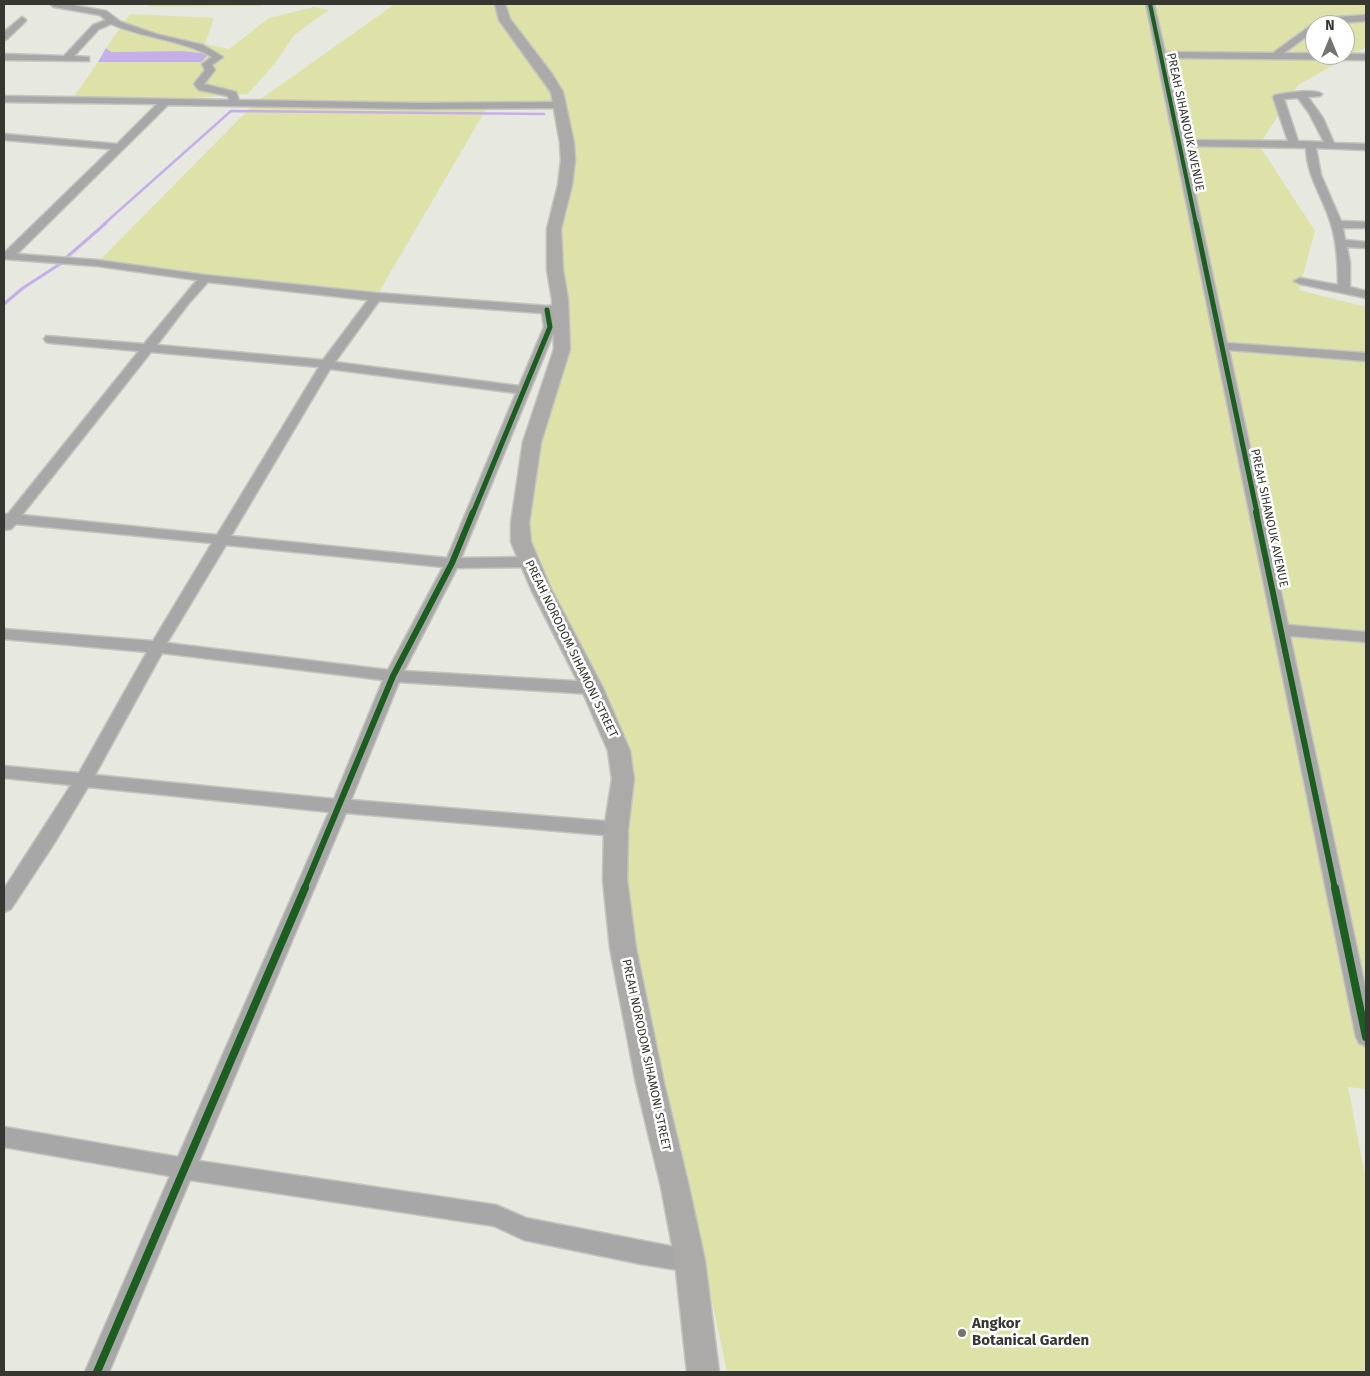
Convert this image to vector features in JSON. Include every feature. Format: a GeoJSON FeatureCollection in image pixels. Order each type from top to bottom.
{"type":"FeatureCollection","features":[{"type":"Feature","properties":{"kind":"main road","name":"PREAH NORODOM SIHAMONI STREET"},"geometry":{"type":"LineString","coordinates":[[500,4],[505,20],[557,92],[567,143],[568,160],[565,185],[554,230],[554,309],[562,349],[532,442],[520,523],[521,542],[529,562],[592,688],[619,751],[623,779],[616,829],[615,880],[623,948],[650,1083],[675,1187],[690,1261],[703,1372]]}},
{"type":"Feature","properties":{"kind":"street"},"geometry":{"type":"LineString","coordinates":[[54,4],[103,13],[108,18]]}},
{"type":"Feature","properties":{"kind":"street","name":"PREAH SIHANOUK AVENUE"},"geometry":{"type":"LineString","coordinates":[[1150,4],[1366,1037]]}},
{"type":"Feature","properties":{"kind":"street"},"geometry":{"type":"LineString","coordinates":[[72,16],[108,18],[159,38],[193,43],[210,52],[218,57],[207,64],[210,70],[199,84],[202,88],[233,94],[234,103]]}},
{"type":"Feature","properties":{"kind":"street"},"geometry":{"type":"LineString","coordinates":[[67,58],[108,18]]}},
{"type":"Feature","properties":{"kind":"street"},"geometry":{"type":"LineString","coordinates":[[1275,56],[1307,30],[1321,22],[1337,18],[1366,18]]}},
{"type":"Feature","properties":{"kind":"street"},"geometry":{"type":"LineString","coordinates":[[4,37],[22,20]]}},
{"type":"Feature","properties":{"kind":"street"},"geometry":{"type":"LineString","coordinates":[[1160,55],[1366,57]]}},
{"type":"Feature","properties":{"kind":"street"},"geometry":{"type":"LineString","coordinates":[[4,57],[86,59]]}},
{"type":"Feature","properties":{"kind":"street"},"geometry":{"type":"LineString","coordinates":[[1294,144],[1277,98],[1300,94],[1317,94]]}},
{"type":"Feature","properties":{"kind":"street"},"geometry":{"type":"LineString","coordinates":[[1300,94],[1314,110],[1325,130],[1330,145]]}},
{"type":"Feature","properties":{"kind":"street"},"geometry":{"type":"LineString","coordinates":[[6,104],[16,100],[420,106],[560,105]]}},
{"type":"Feature","properties":{"kind":"street"},"geometry":{"type":"LineString","coordinates":[[6,256],[165,102]]}},
{"type":"Feature","properties":{"kind":"street"},"geometry":{"type":"LineString","coordinates":[[4,137],[119,147]]}},
{"type":"Feature","properties":{"kind":"street"},"geometry":{"type":"LineString","coordinates":[[1178,143],[1311,144],[1366,147]]}},
{"type":"Feature","properties":{"kind":"street"},"geometry":{"type":"LineString","coordinates":[[1311,144],[1311,157],[1315,177],[1337,224],[1344,263],[1344,289]]}},
{"type":"Feature","properties":{"kind":"street"},"geometry":{"type":"LineString","coordinates":[[1337,224],[1366,225]]}},
{"type":"Feature","properties":{"kind":"street"},"geometry":{"type":"LineString","coordinates":[[1340,243],[1366,245]]}},
{"type":"Feature","properties":{"kind":"street"},"geometry":{"type":"LineString","coordinates":[[6,256],[97,263],[205,278],[376,297],[554,309],[550,327],[452,563],[393,676],[186,1169],[97,1372]]}},
{"type":"Feature","properties":{"kind":"street"},"geometry":{"type":"LineString","coordinates":[[6,522],[185,300],[205,278]]}},
{"type":"Feature","properties":{"kind":"street"},"geometry":{"type":"LineString","coordinates":[[1300,281],[1366,294]]}},
{"type":"Feature","properties":{"kind":"street"},"geometry":{"type":"LineString","coordinates":[[4,904],[49,837],[83,781],[157,647],[327,364],[376,297]]}},
{"type":"Feature","properties":{"kind":"street"},"geometry":{"type":"LineString","coordinates":[[50,339],[327,364],[387,374],[476,382],[545,403]]}},
{"type":"Feature","properties":{"kind":"street"},"geometry":{"type":"LineString","coordinates":[[1221,346],[1366,357]]}},
{"type":"Feature","properties":{"kind":"street"},"geometry":{"type":"LineString","coordinates":[[6,522],[220,540],[452,563],[529,562]]}},
{"type":"Feature","properties":{"kind":"street"},"geometry":{"type":"LineString","coordinates":[[1281,630],[1366,637]]}},
{"type":"Feature","properties":{"kind":"street"},"geometry":{"type":"LineString","coordinates":[[4,634],[157,647],[393,676],[592,688]]}},
{"type":"Feature","properties":{"kind":"street"},"geometry":{"type":"LineString","coordinates":[[4,772],[340,806],[616,829]]}},
{"type":"Feature","properties":{"kind":"street"},"geometry":{"type":"LineString","coordinates":[[4,1137],[186,1169],[496,1216],[524,1229],[641,1254],[690,1261]]}},
{"type":"Feature","properties":{"kind":"green space"},"geometry":{"type":"Polygon","coordinates":[[[144,4],[265,4],[261,6],[151,7],[144,4]]]}},
{"type":"Feature","properties":{"kind":"green space"},"geometry":{"type":"Polygon","coordinates":[[[395,4],[1366,4],[1366,47],[1355,53],[1355,15],[1305,15],[1305,65],[1334,65],[1298,85],[1259,145],[1315,231],[1299,290],[1366,307],[1366,1089],[1348,1087],[1366,1180],[1366,1372],[727,1372],[704,1264],[623,948],[623,779],[520,523],[562,349],[554,229],[565,185],[560,105],[488,106],[376,297],[97,263],[255,103],[395,4]]]}},
{"type":"Feature","properties":{"kind":"green space"},"geometry":{"type":"Polygon","coordinates":[[[314,7],[329,10],[294,35],[276,62],[248,94],[183,99],[73,98],[98,62],[200,62],[208,54],[182,51],[111,52],[106,48],[130,14],[214,18],[205,44],[229,49],[269,18],[314,7]]]}},
{"type":"Feature","properties":{"kind":"shaded area"},"geometry":{"type":"Polygon","coordinates":[[[106,48],[111,52],[182,51],[209,54],[201,62],[98,62],[106,48]]]}},
{"type":"Feature","properties":{"kind":"waterway"},"geometry":{"type":"LineString","coordinates":[[104,224],[231,111],[544,114]]}},
{"type":"Feature","properties":{"kind":"waterway"},"geometry":{"type":"LineString","coordinates":[[67,257],[106,223]]}},
{"type":"Feature","properties":{"kind":"waterway"},"geometry":{"type":"LineString","coordinates":[[4,304],[23,288],[60,264]]}},
{"type":"Feature","properties":{"kind":"cycle path"},"geometry":{"type":"LineString","coordinates":[[1150,4],[1366,1037]]}},
{"type":"Feature","properties":{"kind":"cycle path"},"geometry":{"type":"LineString","coordinates":[[97,1372],[340,806],[393,676],[452,563],[550,327],[547,310]]}},
{"type":"Feature","properties":{"kind":"place","name":"Angkor Botanical Garden"},"geometry":{"type":"Point","coordinates":[962,1333]}}]}
